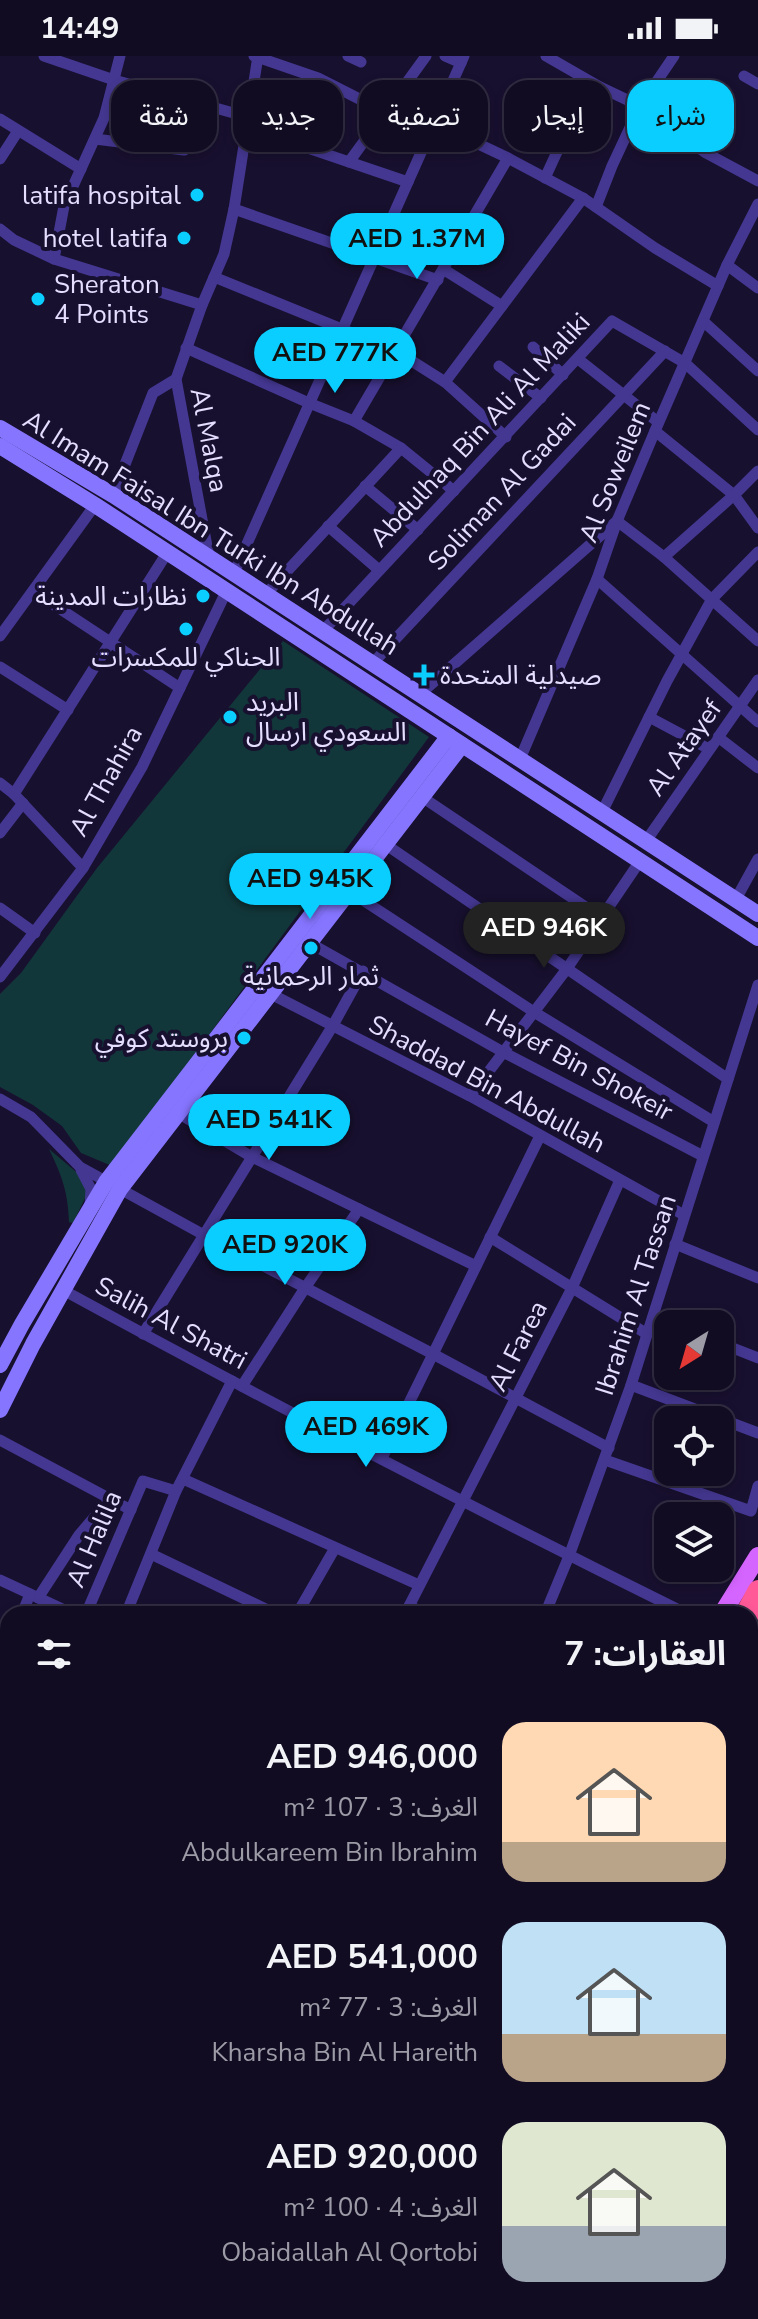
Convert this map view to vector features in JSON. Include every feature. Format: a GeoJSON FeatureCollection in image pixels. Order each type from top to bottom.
{"type":"FeatureCollection","features":[{"type":"Feature","properties":{"kind":"main road","name":"Al Imam Faisal Ibn Turki Ibn Abdullah"},"geometry":{"type":"LineString","coordinates":[[0,428],[113,495],[758,914]]}},
{"type":"Feature","properties":{"kind":"main road","name":"Al Imam Faisal Ibn Turki Ibn Abdullah"},"geometry":{"type":"LineString","coordinates":[[0,446],[758,938]]}},
{"type":"Feature","properties":{"kind":"main road"},"geometry":{"type":"LineString","coordinates":[[330,903],[349,891],[422,797],[455,741]]}},
{"type":"Feature","properties":{"kind":"main road"},"geometry":{"type":"LineString","coordinates":[[0,1410],[63,1290],[113,1185],[178,1113],[269,993],[330,903],[455,741]]}},
{"type":"Feature","properties":{"kind":"main road"},"geometry":{"type":"LineString","coordinates":[[0,1365],[82,1225],[311,931]]}},
{"type":"Feature","properties":{"kind":"main road"},"geometry":{"type":"LineString","coordinates":[[727,1606],[758,1556]]}},
{"type":"Feature","properties":{"kind":"street"},"geometry":{"type":"LineString","coordinates":[[44,56],[114,80],[120,56]]}},
{"type":"Feature","properties":{"kind":"street"},"geometry":{"type":"LineString","coordinates":[[348,56],[361,62]]}},
{"type":"Feature","properties":{"kind":"street"},"geometry":{"type":"LineString","coordinates":[[409,80],[426,56]]}},
{"type":"Feature","properties":{"kind":"street"},"geometry":{"type":"LineString","coordinates":[[445,56],[462,60],[453,80]]}},
{"type":"Feature","properties":{"kind":"street"},"geometry":{"type":"LineString","coordinates":[[658,80],[674,56]]}},
{"type":"Feature","properties":{"kind":"street"},"geometry":{"type":"LineString","coordinates":[[253,80],[256,57],[318,78],[359,99]]}},
{"type":"Feature","properties":{"kind":"street"},"geometry":{"type":"LineString","coordinates":[[551,57],[589,80]]}},
{"type":"Feature","properties":{"kind":"street"},"geometry":{"type":"LineString","coordinates":[[744,76],[758,84]]}},
{"type":"Feature","properties":{"kind":"street"},"geometry":{"type":"LineString","coordinates":[[54,259],[64,206],[104,118],[111,91]]}},
{"type":"Feature","properties":{"kind":"street"},"geometry":{"type":"LineString","coordinates":[[0,119],[81,169]]}},
{"type":"Feature","properties":{"kind":"street"},"geometry":{"type":"LineString","coordinates":[[0,159],[18,131]]}},
{"type":"Feature","properties":{"kind":"street"},"geometry":{"type":"LineString","coordinates":[[596,207],[627,136]]}},
{"type":"Feature","properties":{"kind":"street"},"geometry":{"type":"LineString","coordinates":[[95,139],[111,141]]}},
{"type":"Feature","properties":{"kind":"street"},"geometry":{"type":"LineString","coordinates":[[349,162],[359,148]]}},
{"type":"Feature","properties":{"kind":"street"},"geometry":{"type":"LineString","coordinates":[[488,149],[583,198],[655,248],[718,286]]}},
{"type":"Feature","properties":{"kind":"street"},"geometry":{"type":"LineString","coordinates":[[113,495],[153,393],[176,379],[224,254],[243,152]]}},
{"type":"Feature","properties":{"kind":"street"},"geometry":{"type":"LineString","coordinates":[[324,152],[408,182]]}},
{"type":"Feature","properties":{"kind":"street"},"geometry":{"type":"LineString","coordinates":[[234,573],[421,152]]}},
{"type":"Feature","properties":{"kind":"street"},"geometry":{"type":"LineString","coordinates":[[545,178],[557,152]]}},
{"type":"Feature","properties":{"kind":"street"},"geometry":{"type":"LineString","coordinates":[[705,152],[758,181]]}},
{"type":"Feature","properties":{"kind":"street"},"geometry":{"type":"LineString","coordinates":[[354,421],[508,158]]}},
{"type":"Feature","properties":{"kind":"street"},"geometry":{"type":"LineString","coordinates":[[445,382],[583,198]]}},
{"type":"Feature","properties":{"kind":"street","name":"Al Soweilem"},"geometry":{"type":"LineString","coordinates":[[520,759],[597,579],[656,426],[727,265],[758,204]]}},
{"type":"Feature","properties":{"kind":"street"},"geometry":{"type":"LineString","coordinates":[[234,209],[440,275],[502,306]]}},
{"type":"Feature","properties":{"kind":"street"},"geometry":{"type":"LineString","coordinates":[[0,229],[14,240],[54,259],[202,305]]}},
{"type":"Feature","properties":{"kind":"street"},"geometry":{"type":"LineString","coordinates":[[727,265],[758,288]]}},
{"type":"Feature","properties":{"kind":"street"},"geometry":{"type":"LineString","coordinates":[[214,277],[396,351],[445,382],[506,437]]}},
{"type":"Feature","properties":{"kind":"street","name":"Abdulhaq Bin Ali Al Maliki"},"geometry":{"type":"LineString","coordinates":[[323,631],[612,321],[685,363],[758,430]]}},
{"type":"Feature","properties":{"kind":"street"},"geometry":{"type":"LineString","coordinates":[[703,321],[758,371]]}},
{"type":"Feature","properties":{"kind":"street"},"geometry":{"type":"LineString","coordinates":[[533,347],[563,375]]}},
{"type":"Feature","properties":{"kind":"street"},"geometry":{"type":"LineString","coordinates":[[186,348],[354,421],[401,448],[454,491]]}},
{"type":"Feature","properties":{"kind":"street","name":"Soliman Al Gadai"},"geometry":{"type":"LineString","coordinates":[[373,663],[665,351]]}},
{"type":"Feature","properties":{"kind":"street"},"geometry":{"type":"LineString","coordinates":[[578,359],[625,394],[656,426],[734,495],[758,528]]}},
{"type":"Feature","properties":{"kind":"street"},"geometry":{"type":"LineString","coordinates":[[499,366],[541,398]]}},
{"type":"Feature","properties":{"kind":"street","name":"Al Malqa"},"geometry":{"type":"LineString","coordinates":[[176,379],[209,557]]}},
{"type":"Feature","properties":{"kind":"street"},"geometry":{"type":"LineString","coordinates":[[266,594],[401,448]]}},
{"type":"Feature","properties":{"kind":"street"},"geometry":{"type":"LineString","coordinates":[[664,557],[758,471]]}},
{"type":"Feature","properties":{"kind":"street"},"geometry":{"type":"LineString","coordinates":[[365,486],[418,530]]}},
{"type":"Feature","properties":{"kind":"street"},"geometry":{"type":"LineString","coordinates":[[2,629],[95,505]]}},
{"type":"Feature","properties":{"kind":"street"},"geometry":{"type":"LineString","coordinates":[[420,694],[617,521],[664,557],[758,641]]}},
{"type":"Feature","properties":{"kind":"street"},"geometry":{"type":"LineString","coordinates":[[328,526],[379,570]]}},
{"type":"Feature","properties":{"kind":"street"},"geometry":{"type":"LineString","coordinates":[[602,812],[712,599],[758,552]]}},
{"type":"Feature","properties":{"kind":"street"},"geometry":{"type":"LineString","coordinates":[[0,833],[68,710],[167,553]]}},
{"type":"Feature","properties":{"kind":"street"},"geometry":{"type":"LineString","coordinates":[[597,579],[758,722]]}},
{"type":"Feature","properties":{"kind":"street"},"geometry":{"type":"LineString","coordinates":[[33,591],[180,688]]}},
{"type":"Feature","properties":{"kind":"street","name":"Al Thahira"},"geometry":{"type":"LineString","coordinates":[[0,977],[83,868],[142,767],[226,592]]}},
{"type":"Feature","properties":{"kind":"street"},"geometry":{"type":"LineString","coordinates":[[0,667],[68,710]]}},
{"type":"Feature","properties":{"kind":"street","name":"Al Atayef"},"geometry":{"type":"LineString","coordinates":[[646,841],[758,680]]}},
{"type":"Feature","properties":{"kind":"street"},"geometry":{"type":"LineString","coordinates":[[649,717],[709,749]]}},
{"type":"Feature","properties":{"kind":"street"},"geometry":{"type":"LineString","coordinates":[[718,737],[758,768]]}},
{"type":"Feature","properties":{"kind":"street"},"geometry":{"type":"LineString","coordinates":[[0,783],[83,868]]}},
{"type":"Feature","properties":{"kind":"street"},"geometry":{"type":"LineString","coordinates":[[422,797],[602,918]]}},
{"type":"Feature","properties":{"kind":"street"},"geometry":{"type":"LineString","coordinates":[[385,844],[728,1079]]}},
{"type":"Feature","properties":{"kind":"street"},"geometry":{"type":"LineString","coordinates":[[736,899],[758,859]]}},
{"type":"Feature","properties":{"kind":"street"},"geometry":{"type":"LineString","coordinates":[[470,1096],[566,970],[640,861]]}},
{"type":"Feature","properties":{"kind":"street"},"geometry":{"type":"LineString","coordinates":[[349,891],[534,1012],[714,1122]]}},
{"type":"Feature","properties":{"kind":"street"},"geometry":{"type":"LineString","coordinates":[[0,908],[35,933]]}},
{"type":"Feature","properties":{"kind":"street","name":"Hayef Bin Shokeir"},"geometry":{"type":"LineString","coordinates":[[311,931],[363,971],[503,1052],[703,1156]]}},
{"type":"Feature","properties":{"kind":"street"},"geometry":{"type":"LineString","coordinates":[[143,1334],[332,1027],[363,971]]}},
{"type":"Feature","properties":{"kind":"street","name":"Ibrahim Al Tassan"},"geometry":{"type":"LineString","coordinates":[[548,1606],[631,1385],[758,985]]}},
{"type":"Feature","properties":{"kind":"street","name":"Shaddad Bin Abdullah"},"geometry":{"type":"LineString","coordinates":[[269,993],[470,1096],[684,1215]]}},
{"type":"Feature","properties":{"kind":"street"},"geometry":{"type":"LineString","coordinates":[[0,1099],[31,1117],[80,1167],[516,1398],[607,1454],[751,1511],[758,1486]]}},
{"type":"Feature","properties":{"kind":"street"},"geometry":{"type":"LineString","coordinates":[[178,1113],[252,1157],[476,1266]]}},
{"type":"Feature","properties":{"kind":"street"},"geometry":{"type":"LineString","coordinates":[[382,1458],[540,1136]]}},
{"type":"Feature","properties":{"kind":"street"},"geometry":{"type":"LineString","coordinates":[[70,1157],[83,1172],[91,1189],[89,1207],[82,1225]]}},
{"type":"Feature","properties":{"kind":"street","name":"Al Farea"},"geometry":{"type":"LineString","coordinates":[[409,1606],[572,1288],[620,1180]]}},
{"type":"Feature","properties":{"kind":"street"},"geometry":{"type":"LineString","coordinates":[[129,1606],[176,1491],[237,1384],[359,1209]]}},
{"type":"Feature","properties":{"kind":"street"},"geometry":{"type":"LineString","coordinates":[[490,1237],[647,1334]]}},
{"type":"Feature","properties":{"kind":"street"},"geometry":{"type":"LineString","coordinates":[[675,1244],[758,1278]]}},
{"type":"Feature","properties":{"kind":"street","name":"Salih Al Shatri"},"geometry":{"type":"LineString","coordinates":[[63,1290],[237,1384],[671,1606]]}},
{"type":"Feature","properties":{"kind":"street"},"geometry":{"type":"LineString","coordinates":[[734,1349],[758,1358]]}},
{"type":"Feature","properties":{"kind":"street"},"geometry":{"type":"LineString","coordinates":[[631,1385],[758,1433]]}},
{"type":"Feature","properties":{"kind":"street"},"geometry":{"type":"LineString","coordinates":[[0,1440],[131,1510]]}},
{"type":"Feature","properties":{"kind":"street"},"geometry":{"type":"LineString","coordinates":[[183,1479],[419,1585]]}},
{"type":"Feature","properties":{"kind":"street","name":"Al Halila"},"geometry":{"type":"LineString","coordinates":[[89,1606],[143,1481],[176,1491]]}},
{"type":"Feature","properties":{"kind":"street"},"geometry":{"type":"LineString","coordinates":[[27,1606],[79,1535],[109,1500]]}},
{"type":"Feature","properties":{"kind":"street"},"geometry":{"type":"LineString","coordinates":[[302,1606],[335,1548]]}},
{"type":"Feature","properties":{"kind":"street"},"geometry":{"type":"LineString","coordinates":[[151,1554],[259,1606]]}},
{"type":"Feature","properties":{"kind":"street"},"geometry":{"type":"LineString","coordinates":[[0,1580],[56,1606]]}},
{"type":"Feature","properties":{"kind":"green space"},"geometry":{"type":"Polygon","coordinates":[[[283,641],[429,737],[112,1166],[81,1153],[62,1126],[0,1087],[0,994],[21,973],[97,868],[283,641]]]}},
{"type":"Feature","properties":{"kind":"green space"},"geometry":{"type":"Polygon","coordinates":[[[49,1149],[81,1176],[88,1192],[73,1223],[69,1222],[64,1184],[49,1149]]]}},
{"type":"Feature","properties":{"kind":"place","name":"latifa hospital"},"geometry":{"type":"Point","coordinates":[197,195]}},
{"type":"Feature","properties":{"kind":"place","name":"hotel latifa"},"geometry":{"type":"Point","coordinates":[184,238]}},
{"type":"Feature","properties":{"kind":"place","name":"Sheraton 4 Points"},"geometry":{"type":"Point","coordinates":[38,299]}},
{"type":"Feature","properties":{"kind":"place","name":"نظارات المدينة"},"geometry":{"type":"Point","coordinates":[203,596]}},
{"type":"Feature","properties":{"kind":"place","name":"الحناكي للمكسرات"},"geometry":{"type":"Point","coordinates":[186,629]}},
{"type":"Feature","properties":{"kind":"place","name":"صيدلية المتحدة"},"geometry":{"type":"Point","coordinates":[424,675]}},
{"type":"Feature","properties":{"kind":"place","name":"البريد السعودي ارسال"},"geometry":{"type":"Point","coordinates":[230,717]}},
{"type":"Feature","properties":{"kind":"place","name":"ثمار الرحمانية"},"geometry":{"type":"Point","coordinates":[311,948]}},
{"type":"Feature","properties":{"kind":"place","name":"بروستد كوفي"},"geometry":{"type":"Point","coordinates":[244,1038]}}]}
